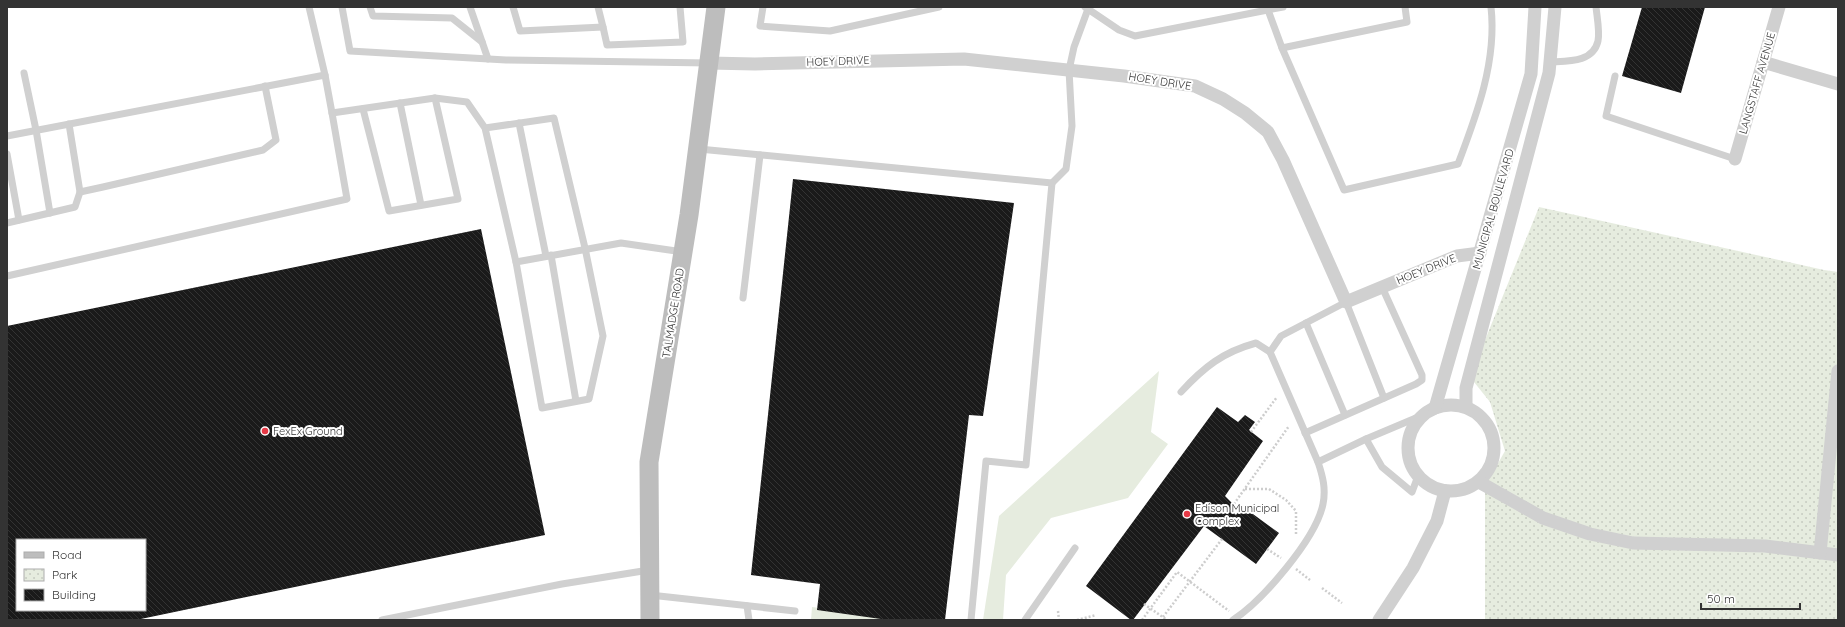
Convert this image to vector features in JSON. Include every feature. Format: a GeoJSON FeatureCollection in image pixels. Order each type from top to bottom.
{"type":"FeatureCollection","features":[{"type":"Feature","properties":{"kind":"street","name":"TALMADGE ROAD"},"geometry":{"type":"LineString","coordinates":[[650,620],[649,462],[690,215],[697,149],[716,7]]}},
{"type":"Feature","properties":{"kind":"street","name":"MUNICIPAL BOULEVARD"},"geometry":{"type":"LineString","coordinates":[[1435,408],[1531,74],[1535,7]]}},
{"type":"Feature","properties":{"kind":"street","name":"MUNICIPAL BOULEVARD"},"geometry":{"type":"LineString","coordinates":[[1466,407],[1466,388],[1549,73],[1555,7]]}},
{"type":"Feature","properties":{"kind":"street","name":"LANGSTAFF AVENUE"},"geometry":{"type":"LineString","coordinates":[[1736,159],[1779,7]]}},
{"type":"Feature","properties":{"kind":"street","name":"HOEY DRIVE"},"geometry":{"type":"LineString","coordinates":[[709,62],[755,64],[964,59],[1069,70],[1195,86],[1223,99],[1239,109],[1268,132],[1283,160],[1346,302],[1458,256],[1480,253]]}},
{"type":"Feature","properties":{"kind":"street"},"geometry":{"type":"LineString","coordinates":[[1763,62],[1838,84]]}},
{"type":"Feature","properties":{"kind":"street"},"geometry":{"type":"LineString","coordinates":[[1820,553],[1838,371]]}},
{"type":"Feature","properties":{"kind":"street"},"geometry":{"type":"LineString","coordinates":[[1444,405],[1466,407],[1474,411],[1484,420],[1493,436],[1493,459],[1488,471],[1479,482],[1467,489],[1445,491],[1428,485],[1418,476],[1409,460],[1409,438],[1414,425],[1423,415],[1435,408],[1444,405]]}},
{"type":"Feature","properties":{"kind":"street"},"geometry":{"type":"LineString","coordinates":[[1479,482],[1543,518],[1590,534],[1633,543],[1765,546],[1838,555]]}},
{"type":"Feature","properties":{"kind":"street"},"geometry":{"type":"LineString","coordinates":[[1379,620],[1413,568],[1437,522],[1445,491]]}},
{"type":"Feature","properties":{"kind":"lane"},"geometry":{"type":"LineString","coordinates":[[7,276],[347,199],[325,75],[310,7]]}},
{"type":"Feature","properties":{"kind":"lane"},"geometry":{"type":"LineString","coordinates":[[342,7],[350,51],[488,59],[709,62]]}},
{"type":"Feature","properties":{"kind":"lane"},"geometry":{"type":"LineString","coordinates":[[370,7],[373,16],[452,18],[482,42]]}},
{"type":"Feature","properties":{"kind":"lane"},"geometry":{"type":"LineString","coordinates":[[470,7],[488,59]]}},
{"type":"Feature","properties":{"kind":"lane"},"geometry":{"type":"LineString","coordinates":[[513,7],[520,31],[603,28]]}},
{"type":"Feature","properties":{"kind":"lane"},"geometry":{"type":"LineString","coordinates":[[598,7],[607,45],[683,42],[680,7]]}},
{"type":"Feature","properties":{"kind":"lane"},"geometry":{"type":"LineString","coordinates":[[763,7],[760,26],[830,31],[939,7]]}},
{"type":"Feature","properties":{"kind":"lane"},"geometry":{"type":"LineString","coordinates":[[972,620],[986,461],[1026,465],[1052,183],[1066,169],[1072,126],[1069,70],[1074,47],[1087,8],[1119,30],[1135,36],[1283,7]]}},
{"type":"Feature","properties":{"kind":"lane"},"geometry":{"type":"LineString","coordinates":[[1282,48],[1407,22],[1405,7]]}},
{"type":"Feature","properties":{"kind":"lane"},"geometry":{"type":"LineString","coordinates":[[1268,10],[1282,48],[1344,190],[1458,164],[1472,126],[1492,51],[1491,7]]}},
{"type":"Feature","properties":{"kind":"lane"},"geometry":{"type":"LineString","coordinates":[[1550,62],[1581,59],[1590,54],[1598,41],[1596,7]]}},
{"type":"Feature","properties":{"kind":"lane"},"geometry":{"type":"LineString","coordinates":[[24,73],[36,130],[50,213]]}},
{"type":"Feature","properties":{"kind":"lane"},"geometry":{"type":"LineString","coordinates":[[7,136],[325,75]]}},
{"type":"Feature","properties":{"kind":"lane"},"geometry":{"type":"LineString","coordinates":[[1615,76],[1606,116],[1736,159]]}},
{"type":"Feature","properties":{"kind":"lane"},"geometry":{"type":"LineString","coordinates":[[80,192],[263,150],[276,140],[265,86]]}},
{"type":"Feature","properties":{"kind":"lane"},"geometry":{"type":"LineString","coordinates":[[332,113],[435,98],[467,102],[485,128],[516,262],[542,408],[589,399],[603,336],[585,248],[554,118],[485,128]]}},
{"type":"Feature","properties":{"kind":"lane"},"geometry":{"type":"LineString","coordinates":[[363,109],[389,211],[458,199],[435,98]]}},
{"type":"Feature","properties":{"kind":"lane"},"geometry":{"type":"LineString","coordinates":[[400,103],[421,205]]}},
{"type":"Feature","properties":{"kind":"lane"},"geometry":{"type":"LineString","coordinates":[[519,123],[549,256],[576,401]]}},
{"type":"Feature","properties":{"kind":"lane"},"geometry":{"type":"LineString","coordinates":[[7,223],[75,207],[80,192],[68,124]]}},
{"type":"Feature","properties":{"kind":"lane"},"geometry":{"type":"LineString","coordinates":[[697,149],[1052,183]]}},
{"type":"Feature","properties":{"kind":"lane"},"geometry":{"type":"LineString","coordinates":[[7,154],[19,220]]}},
{"type":"Feature","properties":{"kind":"lane"},"geometry":{"type":"LineString","coordinates":[[743,298],[760,155]]}},
{"type":"Feature","properties":{"kind":"lane"},"geometry":{"type":"LineString","coordinates":[[516,262],[585,248],[621,243],[683,252]]}},
{"type":"Feature","properties":{"kind":"lane"},"geometry":{"type":"LineString","coordinates":[[1305,433],[1422,380],[1422,375],[1382,287]]}},
{"type":"Feature","properties":{"kind":"lane"},"geometry":{"type":"LineString","coordinates":[[1270,352],[1281,336],[1346,302],[1384,398]]}},
{"type":"Feature","properties":{"kind":"lane"},"geometry":{"type":"LineString","coordinates":[[1306,323],[1345,415]]}},
{"type":"Feature","properties":{"kind":"lane"},"geometry":{"type":"LineString","coordinates":[[1181,392],[1197,374],[1217,358],[1241,347],[1256,343],[1270,352],[1318,462],[1325,486],[1323,504],[1317,520],[1284,570],[1261,597],[1245,612],[1233,620]]}},
{"type":"Feature","properties":{"kind":"lane"},"geometry":{"type":"LineString","coordinates":[[1318,462],[1366,439],[1423,415]]}},
{"type":"Feature","properties":{"kind":"lane"},"geometry":{"type":"LineString","coordinates":[[1366,439],[1382,467],[1412,492],[1418,476]]}},
{"type":"Feature","properties":{"kind":"lane"},"geometry":{"type":"LineString","coordinates":[[1025,620],[1075,548]]}},
{"type":"Feature","properties":{"kind":"lane"},"geometry":{"type":"LineString","coordinates":[[382,620],[562,584],[649,570]]}},
{"type":"Feature","properties":{"kind":"lane"},"geometry":{"type":"LineString","coordinates":[[650,595],[796,611]]}},
{"type":"Feature","properties":{"kind":"lane"},"geometry":{"type":"LineString","coordinates":[[746,606],[749,620]]}},
{"type":"Feature","properties":{"kind":"path"},"geometry":{"type":"LineString","coordinates":[[1251,432],[1277,397]]}},
{"type":"Feature","properties":{"kind":"path"},"geometry":{"type":"LineString","coordinates":[[1234,504],[1289,426]]}},
{"type":"Feature","properties":{"kind":"path"},"geometry":{"type":"LineString","coordinates":[[1245,489],[1269,489],[1286,500],[1296,511],[1296,536]]}},
{"type":"Feature","properties":{"kind":"path"},"geometry":{"type":"LineString","coordinates":[[1163,617],[1222,539]]}},
{"type":"Feature","properties":{"kind":"path"},"geometry":{"type":"LineString","coordinates":[[1267,549],[1281,558]]}},
{"type":"Feature","properties":{"kind":"path"},"geometry":{"type":"LineString","coordinates":[[1295,569],[1310,580]]}},
{"type":"Feature","properties":{"kind":"path"},"geometry":{"type":"LineString","coordinates":[[1142,620],[1177,572],[1229,611]]}},
{"type":"Feature","properties":{"kind":"path"},"geometry":{"type":"LineString","coordinates":[[1322,588],[1342,603]]}},
{"type":"Feature","properties":{"kind":"path"},"geometry":{"type":"LineString","coordinates":[[1144,604],[1166,620]]}},
{"type":"Feature","properties":{"kind":"path"},"geometry":{"type":"LineString","coordinates":[[1058,611],[1059,620]]}},
{"type":"Feature","properties":{"kind":"path"},"geometry":{"type":"LineString","coordinates":[[1076,620],[1096,615]]}},
{"type":"Feature","properties":{"kind":"green space"},"geometry":{"type":"Polygon","coordinates":[[[1539,207],[1838,272],[1838,620],[1485,620],[1485,486],[1505,451],[1490,402],[1470,377],[1539,207]]]}},
{"type":"Feature","properties":{"kind":"green space"},"geometry":{"type":"Polygon","coordinates":[[[1159,371],[1151,432],[1168,444],[1128,498],[1051,518],[1006,575],[1003,620],[983,620],[999,516],[1159,371]]]}},
{"type":"Feature","properties":{"kind":"green space"},"geometry":{"type":"Polygon","coordinates":[[[812,607],[910,620],[811,620],[812,607]]]}},
{"type":"Feature","properties":{"kind":"building"},"geometry":{"type":"Polygon","coordinates":[[[1642,7],[1705,7],[1681,93],[1622,76],[1642,7]]]}},
{"type":"Feature","properties":{"kind":"building"},"geometry":{"type":"Polygon","coordinates":[[[793,179],[1014,203],[983,416],[969,415],[945,620],[888,620],[817,610],[820,584],[751,575],[793,179]]]}},
{"type":"Feature","properties":{"kind":"building","name":"FexEx Ground"},"geometry":{"type":"Polygon","coordinates":[[[481,229],[545,535],[136,620],[7,620],[7,326],[481,229]]]}},
{"type":"Feature","properties":{"kind":"building","name":"Edison Municipal Complex"},"geometry":{"type":"Polygon","coordinates":[[[1217,407],[1238,422],[1245,415],[1255,422],[1249,430],[1263,441],[1225,496],[1236,507],[1233,512],[1236,515],[1242,506],[1279,533],[1256,564],[1204,526],[1133,620],[1131,620],[1086,586],[1217,407]]]}},
{"type":"Feature","properties":{"kind":"place","name":"FexEx Ground"},"geometry":{"type":"Point","coordinates":[265,431]}},
{"type":"Feature","properties":{"kind":"place","name":"Edison Municipal Complex"},"geometry":{"type":"Point","coordinates":[1187,514]}}]}
